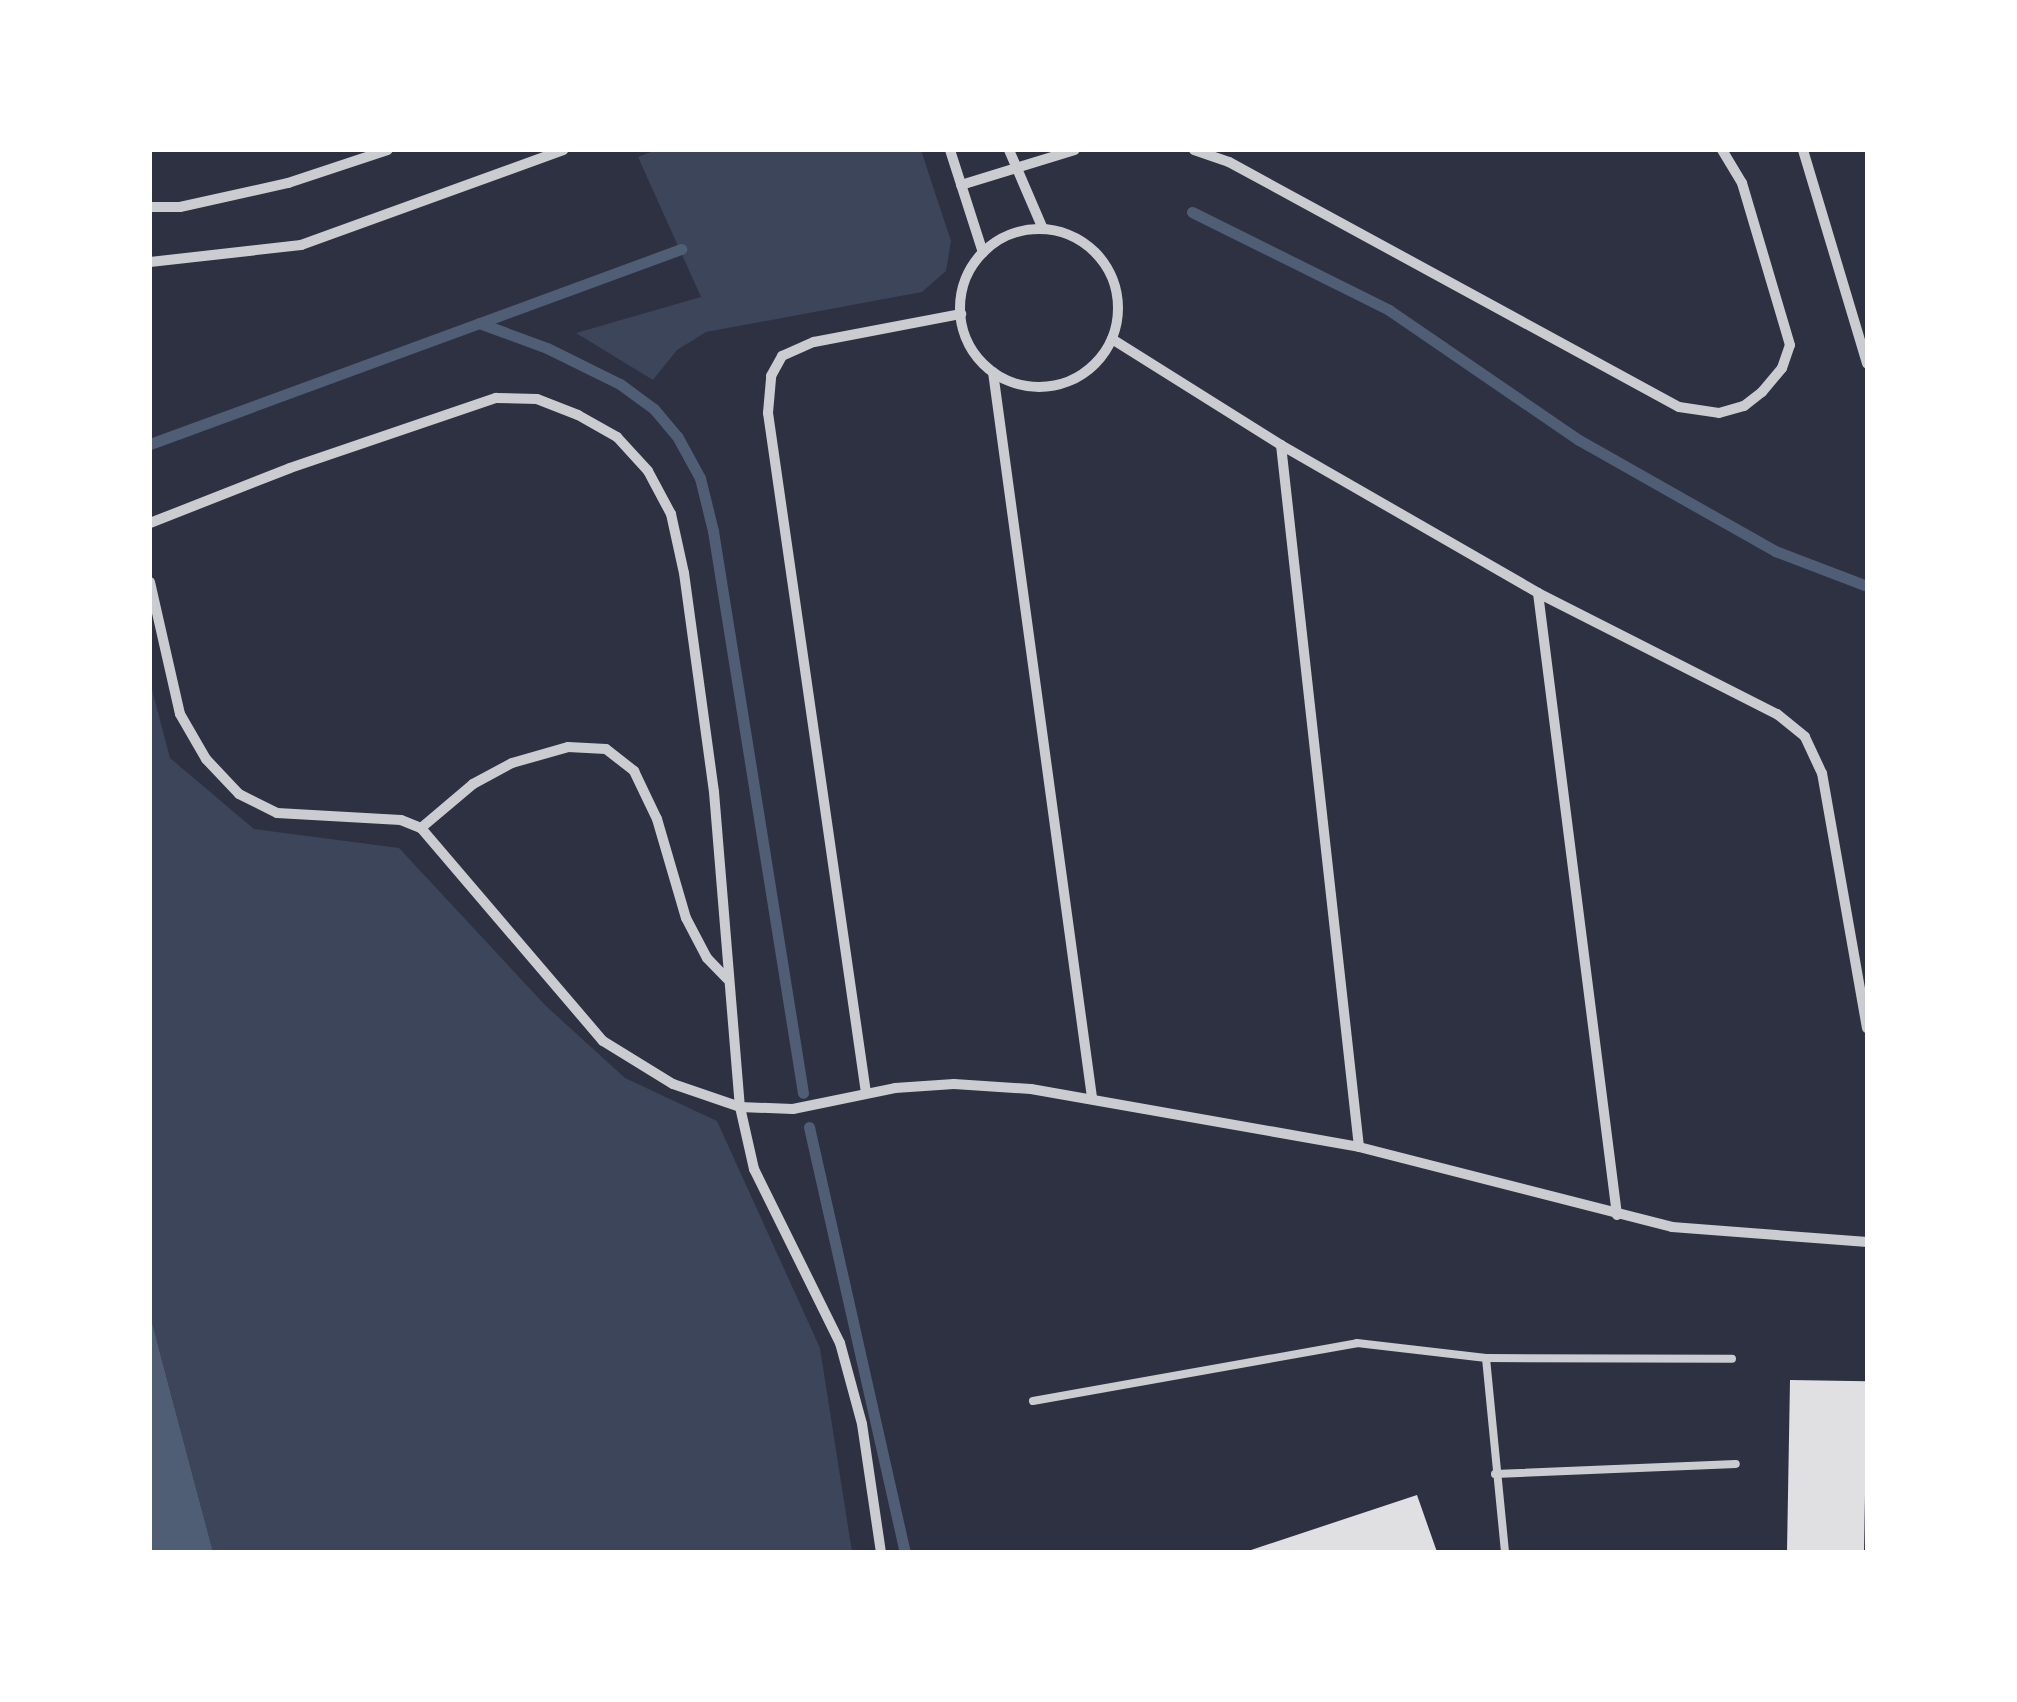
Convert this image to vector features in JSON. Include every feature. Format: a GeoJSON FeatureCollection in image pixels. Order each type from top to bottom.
{"type":"FeatureCollection","features":[{"type":"Feature","properties":{"kind":"street"},"geometry":{"type":"LineString","coordinates":[[150,207],[180,207],[288,182],[388,150]]}},
{"type":"Feature","properties":{"kind":"street"},"geometry":{"type":"LineString","coordinates":[[950,150],[983,253]]}},
{"type":"Feature","properties":{"kind":"street"},"geometry":{"type":"LineString","coordinates":[[1009,150],[1043,230]]}},
{"type":"Feature","properties":{"kind":"street"},"geometry":{"type":"LineString","coordinates":[[961,185],[1015,165],[1075,150]]}},
{"type":"Feature","properties":{"kind":"street"},"geometry":{"type":"LineString","coordinates":[[1194,150],[1229,162],[1678,407],[1719,413],[1744,406],[1762,392],[1782,368],[1790,345],[1742,183],[1722,150]]}},
{"type":"Feature","properties":{"kind":"street"},"geometry":{"type":"LineString","coordinates":[[1803,150],[1867,364]]}},
{"type":"Feature","properties":{"kind":"street"},"geometry":{"type":"LineString","coordinates":[[150,262],[301,245],[559,151]]}},
{"type":"Feature","properties":{"kind":"street"},"geometry":{"type":"LineString","coordinates":[[1043,230],[1075,238],[1110,274],[1118,306],[1112,339],[1091,368],[1059,385],[1022,386],[993,372],[970,346],[961,314],[965,281],[983,253],[1010,234],[1043,230]]}},
{"type":"Feature","properties":{"kind":"street"},"geometry":{"type":"LineString","coordinates":[[866,1092],[768,412],[771,376],[782,356],[814,342],[961,314]]}},
{"type":"Feature","properties":{"kind":"street"},"geometry":{"type":"LineString","coordinates":[[1112,339],[1281,446],[1538,593],[1777,714],[1804,737],[1822,773],[1867,1028]]}},
{"type":"Feature","properties":{"kind":"street"},"geometry":{"type":"LineString","coordinates":[[993,372],[1092,1098]]}},
{"type":"Feature","properties":{"kind":"street"},"geometry":{"type":"LineString","coordinates":[[150,523],[343,449],[496,398],[538,399],[617,437],[648,471],[671,514],[684,574],[714,792],[740,1108],[754,1169],[840,1343],[862,1424],[882,1552]]}},
{"type":"Feature","properties":{"kind":"street"},"geometry":{"type":"LineString","coordinates":[[1281,446],[1359,1146]]}},
{"type":"Feature","properties":{"kind":"street"},"geometry":{"type":"LineString","coordinates":[[150,582],[180,714],[206,759],[239,794],[277,812],[401,820],[421,828],[603,1041],[672,1084],[740,1108],[793,1109],[866,1092],[954,1084],[1092,1098],[1359,1146],[1672,1227],[1867,1242]]}},
{"type":"Feature","properties":{"kind":"street"},"geometry":{"type":"LineString","coordinates":[[1538,593],[1617,1215]]}},
{"type":"Feature","properties":{"kind":"street"},"geometry":{"type":"LineString","coordinates":[[421,828],[473,784],[512,763],[568,747],[606,749],[634,771],[657,819],[686,918],[707,958],[728,980]]}},
{"type":"Feature","properties":{"kind":"lane"},"geometry":{"type":"LineString","coordinates":[[1033,1401],[1357,1342],[1486,1358],[1732,1359]]}},
{"type":"Feature","properties":{"kind":"lane"},"geometry":{"type":"LineString","coordinates":[[1486,1358],[1505,1552]]}},
{"type":"Feature","properties":{"kind":"lane"},"geometry":{"type":"LineString","coordinates":[[1495,1474],[1736,1464]]}},
{"type":"Feature","properties":{"kind":"shaded area"},"geometry":{"type":"Polygon","coordinates":[[[656,150],[921,150],[951,241],[946,271],[922,292],[706,332],[677,350],[653,380],[576,333],[701,297],[638,157],[656,150]]]}},
{"type":"Feature","properties":{"kind":"shaded area"},"geometry":{"type":"Polygon","coordinates":[[[150,682],[170,758],[254,829],[399,848],[546,1006],[625,1078],[717,1121],[820,1348],[852,1552],[213,1552],[150,1315],[150,682]]]}},
{"type":"Feature","properties":{"kind":"shaded area"},"geometry":{"type":"Polygon","coordinates":[[[150,1315],[173,1402],[213,1552],[150,1552],[150,1315]]]}},
{"type":"Feature","properties":{"kind":"building"},"geometry":{"type":"Polygon","coordinates":[[[1790,1380],[1867,1381],[1864,1552],[1787,1552],[1790,1380]]]}},
{"type":"Feature","properties":{"kind":"building"},"geometry":{"type":"Polygon","coordinates":[[[1417,1495],[1437,1552],[1248,1552],[1248,1551],[1417,1495]]]}},
{"type":"Feature","properties":{"kind":"waterway"},"geometry":{"type":"LineString","coordinates":[[1192,212],[1389,310],[1579,440],[1775,551],[1867,586]]}},
{"type":"Feature","properties":{"kind":"waterway"},"geometry":{"type":"LineString","coordinates":[[150,444],[681,249]]}},
{"type":"Feature","properties":{"kind":"waterway"},"geometry":{"type":"LineString","coordinates":[[479,323],[547,348],[620,384],[654,409],[677,436],[700,478],[713,531],[803,1093]]}},
{"type":"Feature","properties":{"kind":"waterway"},"geometry":{"type":"LineString","coordinates":[[809,1127],[905,1552]]}}]}
